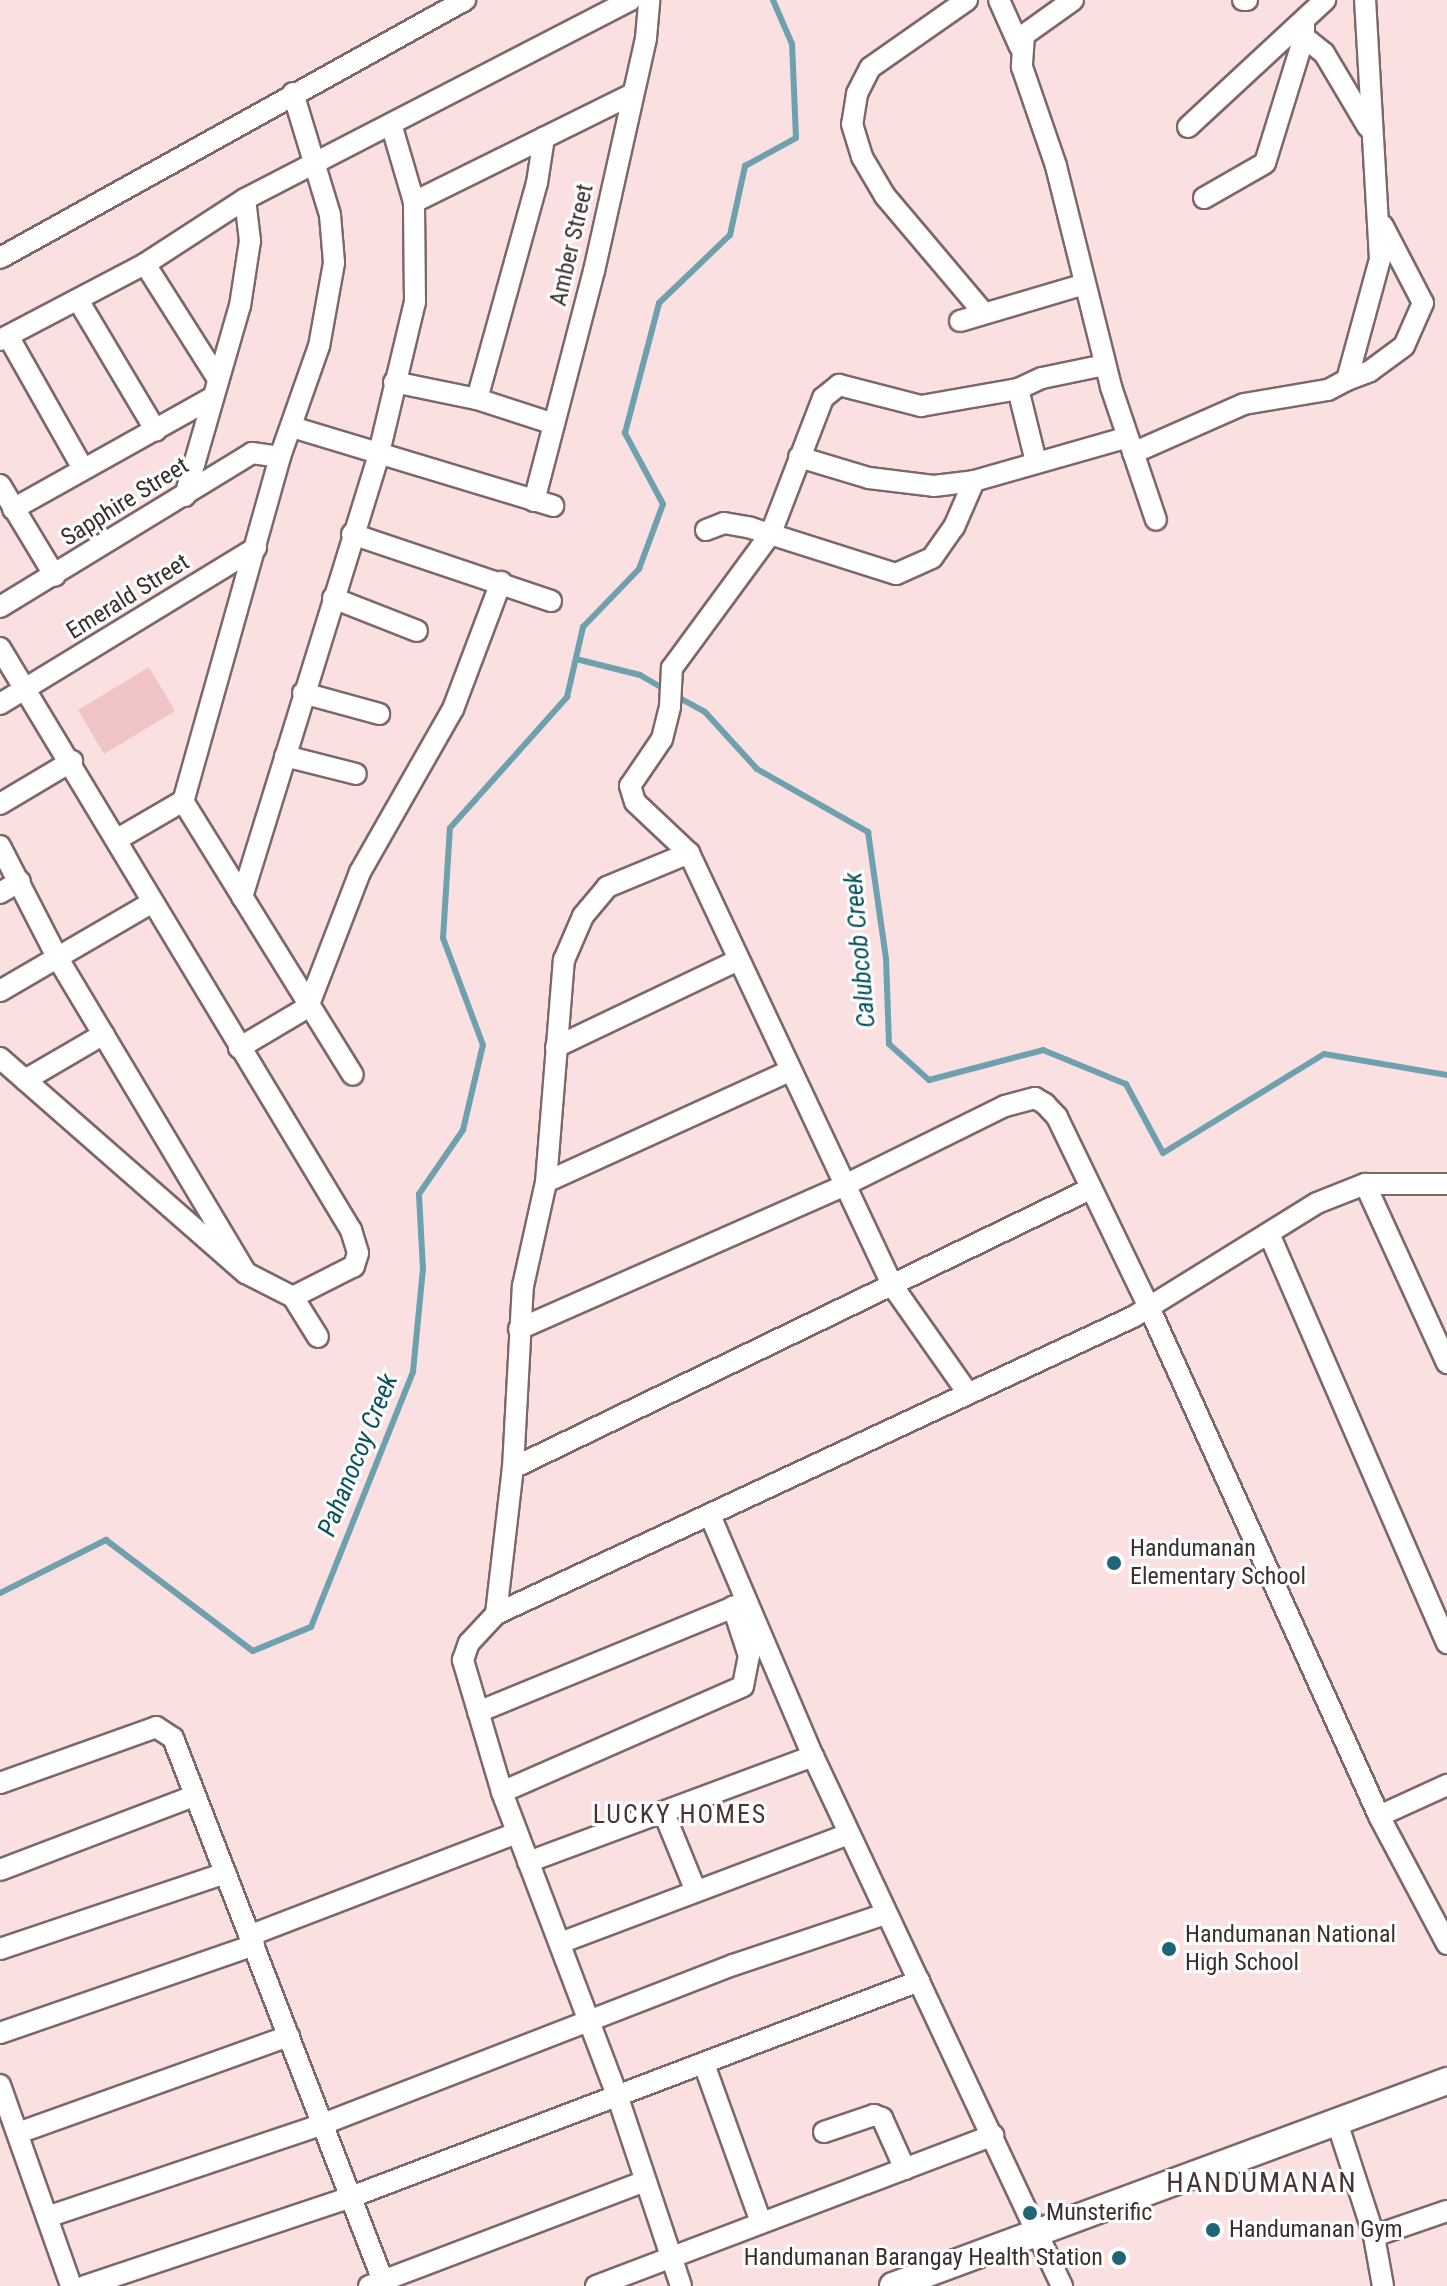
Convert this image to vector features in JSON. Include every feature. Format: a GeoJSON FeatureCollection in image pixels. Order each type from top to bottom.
{"type":"FeatureCollection","features":[{"type":"Feature","properties":{"kind":"street"},"geometry":{"type":"LineString","coordinates":[[0,258],[465,0]]}},
{"type":"Feature","properties":{"kind":"street"},"geometry":{"type":"LineString","coordinates":[[82,467],[4,338],[145,264],[245,199],[631,0]]}},
{"type":"Feature","properties":{"kind":"street","name":"Amber Street"},"geometry":{"type":"LineString","coordinates":[[378,457],[544,503],[554,424],[633,94],[649,0]]}},
{"type":"Feature","properties":{"kind":"street"},"geometry":{"type":"LineString","coordinates":[[967,0],[899,43],[870,68],[857,94],[852,124],[862,157],[885,196],[983,312]]}},
{"type":"Feature","properties":{"kind":"street"},"geometry":{"type":"LineString","coordinates":[[999,0],[1020,47],[1105,365],[1156,520]]}},
{"type":"Feature","properties":{"kind":"street"},"geometry":{"type":"LineString","coordinates":[[1020,47],[1024,35],[1073,0]]}},
{"type":"Feature","properties":{"kind":"street"},"geometry":{"type":"LineString","coordinates":[[1188,127],[1304,28],[1325,0]]}},
{"type":"Feature","properties":{"kind":"street"},"geometry":{"type":"LineString","coordinates":[[1347,380],[1369,311],[1381,221],[1370,131],[1365,0]]}},
{"type":"Feature","properties":{"kind":"street"},"geometry":{"type":"LineString","coordinates":[[1304,28],[1324,53],[1370,131]]}},
{"type":"Feature","properties":{"kind":"street"},"geometry":{"type":"LineString","coordinates":[[1204,198],[1265,163],[1304,28]]}},
{"type":"Feature","properties":{"kind":"street"},"geometry":{"type":"LineString","coordinates":[[116,840],[183,801],[280,457],[319,346],[334,263],[330,215],[293,93]]}},
{"type":"Feature","properties":{"kind":"street"},"geometry":{"type":"LineString","coordinates":[[414,202],[633,94]]}},
{"type":"Feature","properties":{"kind":"street"},"geometry":{"type":"LineString","coordinates":[[242,897],[378,457],[415,302],[414,202],[391,124]]}},
{"type":"Feature","properties":{"kind":"street"},"geometry":{"type":"LineString","coordinates":[[477,399],[537,183],[544,138]]}},
{"type":"Feature","properties":{"kind":"street"},"geometry":{"type":"LineString","coordinates":[[185,496],[247,265],[245,199]]}},
{"type":"Feature","properties":{"kind":"street"},"geometry":{"type":"LineString","coordinates":[[799,457],[902,484],[974,481],[1036,462],[1130,445],[1244,404],[1328,390],[1370,371],[1404,346],[1423,303],[1381,221]]}},
{"type":"Feature","properties":{"kind":"street"},"geometry":{"type":"LineString","coordinates":[[145,264],[216,376]]}},
{"type":"Feature","properties":{"kind":"street"},"geometry":{"type":"LineString","coordinates":[[960,321],[1085,284]]}},
{"type":"Feature","properties":{"kind":"street"},"geometry":{"type":"LineString","coordinates":[[78,300],[156,431]]}},
{"type":"Feature","properties":{"kind":"street"},"geometry":{"type":"LineString","coordinates":[[967,1392],[894,1288],[689,853],[635,802],[630,786],[662,739],[670,706],[672,668],[771,533],[823,398],[839,385],[921,406],[1018,389],[1042,378],[1105,365]]}},
{"type":"Feature","properties":{"kind":"street"},"geometry":{"type":"LineString","coordinates":[[394,382],[477,399],[554,424]]}},
{"type":"Feature","properties":{"kind":"street"},"geometry":{"type":"LineString","coordinates":[[1018,389],[1036,462]]}},
{"type":"Feature","properties":{"kind":"street"},"geometry":{"type":"LineString","coordinates":[[13,509],[82,467],[156,431],[213,397]]}},
{"type":"Feature","properties":{"kind":"street"},"geometry":{"type":"LineString","coordinates":[[292,427],[378,457]]}},
{"type":"Feature","properties":{"kind":"street","name":"Sapphire Street"},"geometry":{"type":"LineString","coordinates":[[0,607],[252,453],[280,457]]}},
{"type":"Feature","properties":{"kind":"street"},"geometry":{"type":"LineString","coordinates":[[706,530],[724,523],[771,533],[896,574],[916,569],[932,558],[954,527],[974,481]]}},
{"type":"Feature","properties":{"kind":"street"},"geometry":{"type":"LineString","coordinates":[[0,485],[55,576]]}},
{"type":"Feature","properties":{"kind":"street"},"geometry":{"type":"LineString","coordinates":[[352,534],[551,601]]}},
{"type":"Feature","properties":{"kind":"street","name":"Emerald Street"},"geometry":{"type":"LineString","coordinates":[[0,704],[256,548]]}},
{"type":"Feature","properties":{"kind":"street"},"geometry":{"type":"LineString","coordinates":[[239,1048],[308,1007],[360,872],[453,709],[501,582]]}},
{"type":"Feature","properties":{"kind":"street"},"geometry":{"type":"LineString","coordinates":[[333,598],[417,631]]}},
{"type":"Feature","properties":{"kind":"street"},"geometry":{"type":"LineString","coordinates":[[0,648],[72,761],[239,1048],[351,1230],[358,1253],[354,1266],[293,1297]]}},
{"type":"Feature","properties":{"kind":"street"},"geometry":{"type":"LineString","coordinates":[[303,693],[379,714]]}},
{"type":"Feature","properties":{"kind":"street"},"geometry":{"type":"LineString","coordinates":[[285,756],[356,774]]}},
{"type":"Feature","properties":{"kind":"street"},"geometry":{"type":"LineString","coordinates":[[0,804],[72,761]]}},
{"type":"Feature","properties":{"kind":"street"},"geometry":{"type":"LineString","coordinates":[[183,801],[353,1075]]}},
{"type":"Feature","properties":{"kind":"street"},"geometry":{"type":"LineString","coordinates":[[0,846],[57,957],[246,1273]]}},
{"type":"Feature","properties":{"kind":"street"},"geometry":{"type":"LineString","coordinates":[[496,1614],[513,1468],[519,1329],[532,1231],[546,1182],[564,960],[583,916],[607,887],[689,853]]}},
{"type":"Feature","properties":{"kind":"street"},"geometry":{"type":"LineString","coordinates":[[0,893],[20,881]]}},
{"type":"Feature","properties":{"kind":"street"},"geometry":{"type":"LineString","coordinates":[[0,991],[153,902]]}},
{"type":"Feature","properties":{"kind":"street"},"geometry":{"type":"LineString","coordinates":[[556,1047],[738,960]]}},
{"type":"Feature","properties":{"kind":"street"},"geometry":{"type":"LineString","coordinates":[[25,1080],[104,1034]]}},
{"type":"Feature","properties":{"kind":"street"},"geometry":{"type":"LineString","coordinates":[[0,1058],[246,1273],[293,1297],[318,1337]]}},
{"type":"Feature","properties":{"kind":"street"},"geometry":{"type":"LineString","coordinates":[[546,1182],[790,1071]]}},
{"type":"Feature","properties":{"kind":"street"},"geometry":{"type":"LineString","coordinates":[[519,1329],[845,1185],[1005,1106],[1035,1098],[1057,1117],[1088,1190],[1148,1305],[1379,1816],[1447,1944]]}},
{"type":"Feature","properties":{"kind":"street"},"geometry":{"type":"LineString","coordinates":[[1365,1184],[1447,1363]]}},
{"type":"Feature","properties":{"kind":"street"},"geometry":{"type":"LineString","coordinates":[[681,2286],[617,2095],[502,1792],[463,1660],[469,1643],[496,1614],[1148,1305],[1270,1236],[1317,1203],[1365,1184],[1447,1184]]}},
{"type":"Feature","properties":{"kind":"street"},"geometry":{"type":"LineString","coordinates":[[513,1468],[894,1288],[1088,1190]]}},
{"type":"Feature","properties":{"kind":"street"},"geometry":{"type":"LineString","coordinates":[[1270,1236],[1447,1643]]}},
{"type":"Feature","properties":{"kind":"street"},"geometry":{"type":"LineString","coordinates":[[710,1515],[740,1604],[1062,2286]]}},
{"type":"Feature","properties":{"kind":"street"},"geometry":{"type":"LineString","coordinates":[[478,1712],[740,1604]]}},
{"type":"Feature","properties":{"kind":"street"},"geometry":{"type":"LineString","coordinates":[[502,1792],[743,1686],[749,1656],[740,1604]]}},
{"type":"Feature","properties":{"kind":"street"},"geometry":{"type":"LineString","coordinates":[[0,1783],[156,1727],[173,1738],[351,2197],[379,2284],[645,2181]]}},
{"type":"Feature","properties":{"kind":"street"},"geometry":{"type":"LineString","coordinates":[[528,1862],[813,1756]]}},
{"type":"Feature","properties":{"kind":"street"},"geometry":{"type":"LineString","coordinates":[[1379,1816],[1447,1785]]}},
{"type":"Feature","properties":{"kind":"street"},"geometry":{"type":"LineString","coordinates":[[0,1870],[194,1796]]}},
{"type":"Feature","properties":{"kind":"street"},"geometry":{"type":"LineString","coordinates":[[664,1813],[695,1889]]}},
{"type":"Feature","properties":{"kind":"street"},"geometry":{"type":"LineString","coordinates":[[0,2033],[252,1940],[517,1833]]}},
{"type":"Feature","properties":{"kind":"street"},"geometry":{"type":"LineString","coordinates":[[560,1943],[695,1889],[849,1834]]}},
{"type":"Feature","properties":{"kind":"street"},"geometry":{"type":"LineString","coordinates":[[0,1949],[226,1873]]}},
{"type":"Feature","properties":{"kind":"street"},"geometry":{"type":"LineString","coordinates":[[47,2217],[323,2124],[587,2021],[885,1914]]}},
{"type":"Feature","properties":{"kind":"street"},"geometry":{"type":"LineString","coordinates":[[85,2286],[351,2197],[919,1981]]}},
{"type":"Feature","properties":{"kind":"street"},"geometry":{"type":"LineString","coordinates":[[18,2133],[289,2036]]}},
{"type":"Feature","properties":{"kind":"street"},"geometry":{"type":"LineString","coordinates":[[704,2064],[761,2222]]}},
{"type":"Feature","properties":{"kind":"street"},"geometry":{"type":"LineString","coordinates":[[893,2286],[1447,2081]]}},
{"type":"Feature","properties":{"kind":"street"},"geometry":{"type":"LineString","coordinates":[[1,2091],[71,2286]]}},
{"type":"Feature","properties":{"kind":"street"},"geometry":{"type":"LineString","coordinates":[[824,2132],[874,2115],[882,2118],[905,2169]]}},
{"type":"Feature","properties":{"kind":"street"},"geometry":{"type":"LineString","coordinates":[[1337,2122],[1374,2236],[1383,2286]]}},
{"type":"Feature","properties":{"kind":"street"},"geometry":{"type":"LineString","coordinates":[[596,2286],[993,2135]]}},
{"type":"Feature","properties":{"kind":"street"},"geometry":{"type":"LineString","coordinates":[[1374,2236],[1447,2211]]}},
{"type":"Feature","properties":{"kind":"shaded area"},"geometry":{"type":"Polygon","coordinates":[[[149,667],[175,711],[104,754],[78,710],[149,667]]]}},
{"type":"Feature","properties":{"kind":"waterway","name":"Pahanocoy Creek"},"geometry":{"type":"LineString","coordinates":[[0,1593],[106,1540],[253,1651],[311,1627],[413,1372],[423,1269],[419,1194],[463,1130],[483,1045],[443,938],[450,828],[567,697],[583,627],[639,569],[663,504],[625,433],[659,303],[730,235],[745,166],[796,138],[792,44],[773,0]]}},
{"type":"Feature","properties":{"kind":"waterway","name":"Calubcob Creek"},"geometry":{"type":"LineString","coordinates":[[576,659],[640,675],[666,690]]}},
{"type":"Feature","properties":{"kind":"waterway","name":"Calubcob Creek"},"geometry":{"type":"LineString","coordinates":[[676,696],[705,712],[757,769],[868,832],[886,958],[889,1044],[929,1080],[1043,1050],[1126,1084],[1163,1153],[1324,1054],[1447,1075]]}},
{"type":"Feature","properties":{"kind":"place","name":"Handumanan Elementary School"},"geometry":{"type":"Point","coordinates":[1114,1563]}},
{"type":"Feature","properties":{"kind":"place","name":"Handumanan National High School"},"geometry":{"type":"Point","coordinates":[1169,1949]}},
{"type":"Feature","properties":{"kind":"place","name":"Munsterific"},"geometry":{"type":"Point","coordinates":[1030,2213]}},
{"type":"Feature","properties":{"kind":"place","name":"Handumanan Gym"},"geometry":{"type":"Point","coordinates":[1213,2230]}},
{"type":"Feature","properties":{"kind":"place","name":"Handumanan Barangay Health Station"},"geometry":{"type":"Point","coordinates":[1119,2258]}},
{"type":"Feature","properties":{"kind":"district","name":"LUCKY HOMES"},"geometry":{"type":"Point","coordinates":[680,1815]}},
{"type":"Feature","properties":{"kind":"district","name":"HANDUMANAN"},"geometry":{"type":"Point","coordinates":[1262,2183]}}]}
